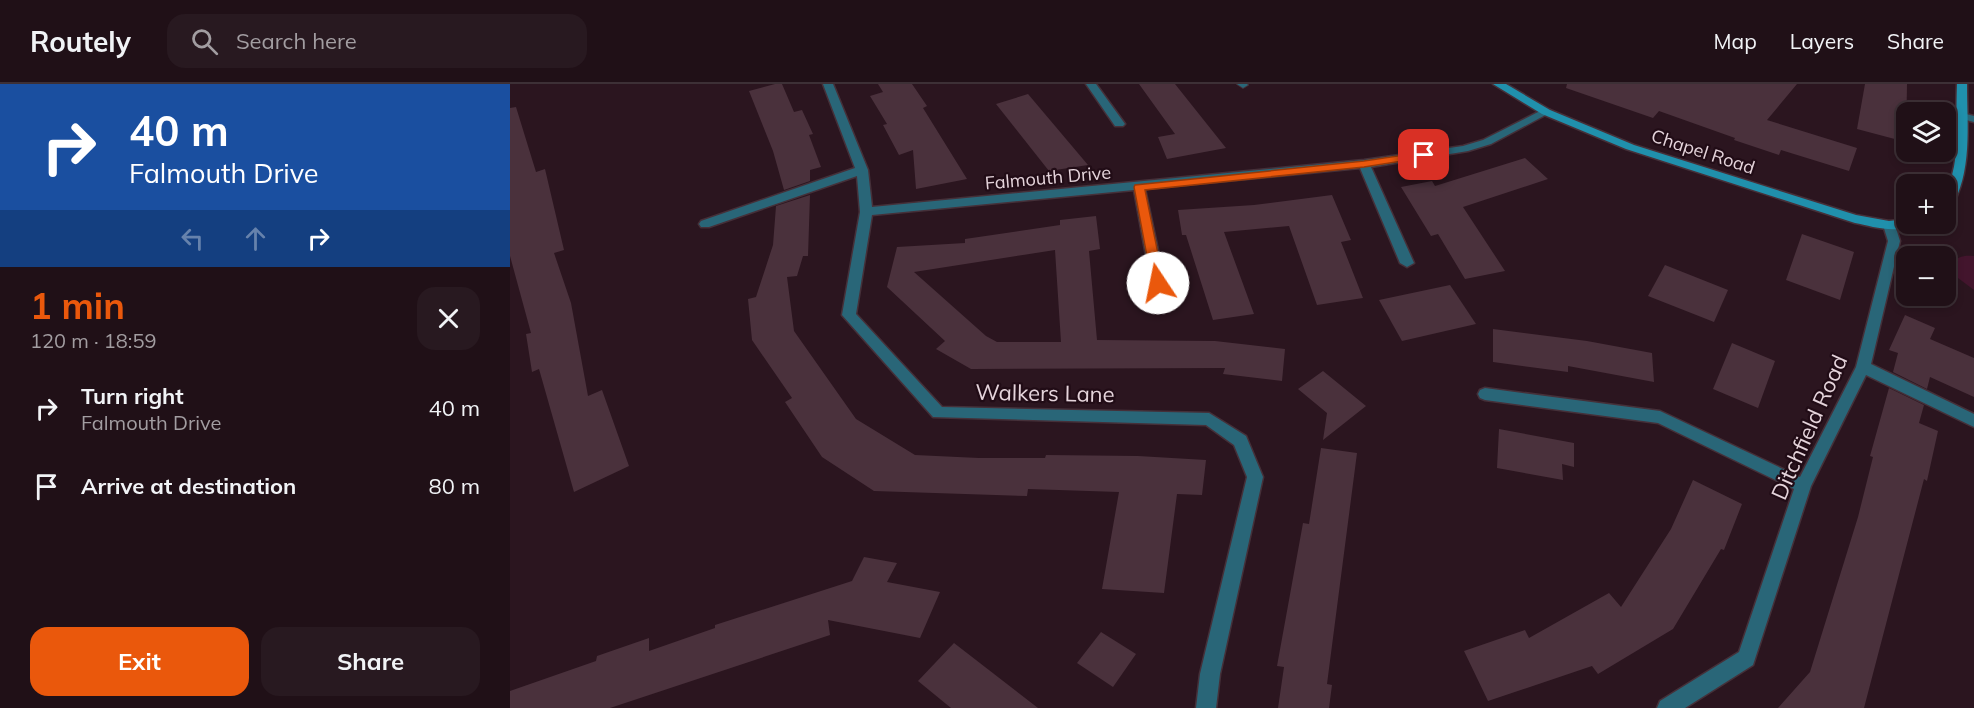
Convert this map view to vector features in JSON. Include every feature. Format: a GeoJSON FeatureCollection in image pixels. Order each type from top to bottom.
{"type":"FeatureCollection","features":[{"type":"Feature","properties":{"kind":"street","name":"Walkers Lane"},"geometry":{"type":"LineString","coordinates":[[828,84],[862,170],[866,212],[849,315],[938,413],[1209,419],[1240,441],[1255,477],[1210,674],[1206,708]]}},
{"type":"Feature","properties":{"kind":"street"},"geometry":{"type":"LineString","coordinates":[[1091,84],[1119,124]]}},
{"type":"Feature","properties":{"kind":"street","name":"Chapel Road"},"geometry":{"type":"LineString","coordinates":[[1498,84],[1546,112],[1630,147],[1855,219],[1896,225]]}},
{"type":"Feature","properties":{"kind":"street"},"geometry":{"type":"LineString","coordinates":[[1956,183],[1959,166],[1962,84]]}},
{"type":"Feature","properties":{"kind":"street","name":"Falmouth Drive"},"geometry":{"type":"LineString","coordinates":[[866,212],[1364,164],[1464,149],[1487,142],[1546,112]]}},
{"type":"Feature","properties":{"kind":"street"},"geometry":{"type":"LineString","coordinates":[[1962,116],[1974,119]]}},
{"type":"Feature","properties":{"kind":"street"},"geometry":{"type":"LineString","coordinates":[[1364,164],[1407,262]]}},
{"type":"Feature","properties":{"kind":"street"},"geometry":{"type":"LineString","coordinates":[[705,224],[862,170]]}},
{"type":"Feature","properties":{"kind":"street"},"geometry":{"type":"LineString","coordinates":[[1139,187],[1158,283]]}},
{"type":"Feature","properties":{"kind":"street","name":"Ditchfield Road"},"geometry":{"type":"LineString","coordinates":[[1667,708],[1746,658],[1803,486],[1863,368],[1894,241],[1889,225]]}},
{"type":"Feature","properties":{"kind":"street"},"geometry":{"type":"LineString","coordinates":[[1863,368],[1974,421]]}},
{"type":"Feature","properties":{"kind":"street"},"geometry":{"type":"LineString","coordinates":[[1485,394],[1660,417],[1803,486]]}},
{"type":"Feature","properties":{"kind":"shaded area"},"geometry":{"type":"Polygon","coordinates":[[[1974,256],[1974,290],[1958,278],[1956,274],[1956,260],[1974,256]]]}},
{"type":"Feature","properties":{"kind":"building"},"geometry":{"type":"Polygon","coordinates":[[[782,84],[794,112],[802,110],[813,134],[809,135],[821,167],[810,170],[810,181],[784,190],[773,151],[749,91],[782,84]]]}},
{"type":"Feature","properties":{"kind":"building"},"geometry":{"type":"Polygon","coordinates":[[[878,84],[912,84],[927,106],[923,108],[967,179],[916,189],[913,150],[899,155],[883,125],[887,124],[870,96],[883,92],[878,84]]]}},
{"type":"Feature","properties":{"kind":"building"},"geometry":{"type":"Polygon","coordinates":[[[1139,84],[1175,84],[1226,148],[1167,159],[1158,137],[1175,134],[1139,84]]]}},
{"type":"Feature","properties":{"kind":"building"},"geometry":{"type":"Polygon","coordinates":[[[1567,84],[1797,84],[1767,120],[1857,148],[1849,171],[1781,150],[1779,155],[1659,111],[1653,118],[1566,88],[1567,84]]]}},
{"type":"Feature","properties":{"kind":"building"},"geometry":{"type":"Polygon","coordinates":[[[1865,84],[1907,84],[1907,102],[1896,102],[1896,139],[1857,129],[1865,84]]]}},
{"type":"Feature","properties":{"kind":"building"},"geometry":{"type":"Polygon","coordinates":[[[1028,94],[1088,165],[1049,171],[996,104],[1028,94]]]}},
{"type":"Feature","properties":{"kind":"building"},"geometry":{"type":"Polygon","coordinates":[[[516,107],[536,172],[545,169],[564,250],[554,253],[571,303],[588,396],[602,390],[629,466],[574,492],[539,369],[532,372],[526,334],[531,333],[510,256],[510,108],[516,107]]]}},
{"type":"Feature","properties":{"kind":"building"},"geometry":{"type":"Polygon","coordinates":[[[1525,158],[1548,179],[1463,207],[1505,271],[1465,279],[1438,234],[1431,236],[1401,187],[1432,181],[1435,186],[1525,158]]]}},
{"type":"Feature","properties":{"kind":"building"},"geometry":{"type":"Polygon","coordinates":[[[810,195],[808,256],[803,256],[797,276],[787,277],[794,331],[856,419],[915,455],[979,458],[1045,458],[1046,455],[1138,456],[1206,460],[1202,495],[1177,494],[1164,593],[1102,589],[1119,492],[1028,489],[1027,496],[874,491],[822,457],[785,402],[792,398],[752,340],[748,299],[756,297],[773,245],[776,206],[810,195]]]}},
{"type":"Feature","properties":{"kind":"building"},"geometry":{"type":"Polygon","coordinates":[[[1332,195],[1351,240],[1341,242],[1363,298],[1317,305],[1289,226],[1224,232],[1254,314],[1213,320],[1186,235],[1182,235],[1178,210],[1254,205],[1332,195]]]}},
{"type":"Feature","properties":{"kind":"building"},"geometry":{"type":"Polygon","coordinates":[[[1096,216],[1100,249],[1089,251],[1097,340],[1215,341],[1285,349],[1282,381],[1223,374],[1225,368],[971,369],[936,349],[945,341],[887,287],[897,247],[965,243],[965,239],[1060,225],[1060,220],[1096,216]],[[1055,250],[914,272],[986,336],[997,342],[1061,342],[1055,250]]]}},
{"type":"Feature","properties":{"kind":"building"},"geometry":{"type":"Polygon","coordinates":[[[1802,234],[1854,252],[1840,300],[1786,280],[1802,234]]]}},
{"type":"Feature","properties":{"kind":"building"},"geometry":{"type":"Polygon","coordinates":[[[1665,265],[1728,290],[1714,322],[1648,296],[1665,265]]]}},
{"type":"Feature","properties":{"kind":"building"},"geometry":{"type":"Polygon","coordinates":[[[1450,285],[1476,324],[1402,341],[1379,300],[1450,285]]]}},
{"type":"Feature","properties":{"kind":"building"},"geometry":{"type":"Polygon","coordinates":[[[1905,315],[1935,328],[1930,339],[1974,358],[1974,397],[1930,377],[1927,389],[1893,372],[1898,353],[1889,350],[1905,315]]]}},
{"type":"Feature","properties":{"kind":"building"},"geometry":{"type":"Polygon","coordinates":[[[1493,329],[1587,341],[1652,353],[1654,382],[1568,366],[1568,372],[1493,362],[1493,329]]]}},
{"type":"Feature","properties":{"kind":"building"},"geometry":{"type":"Polygon","coordinates":[[[1732,343],[1775,361],[1758,408],[1713,389],[1732,343]]]}},
{"type":"Feature","properties":{"kind":"building"},"geometry":{"type":"Polygon","coordinates":[[[1323,371],[1366,406],[1323,440],[1327,413],[1298,389],[1323,371]]]}},
{"type":"Feature","properties":{"kind":"building"},"geometry":{"type":"Polygon","coordinates":[[[1889,388],[1924,405],[1919,423],[1938,431],[1927,481],[1924,479],[1864,708],[1778,708],[1810,672],[1858,517],[1873,457],[1870,456],[1889,388]]]}},
{"type":"Feature","properties":{"kind":"building"},"geometry":{"type":"Polygon","coordinates":[[[1499,429],[1574,443],[1574,467],[1562,464],[1563,480],[1497,468],[1499,429]]]}},
{"type":"Feature","properties":{"kind":"building"},"geometry":{"type":"Polygon","coordinates":[[[1321,448],[1357,453],[1327,684],[1332,685],[1329,708],[1278,708],[1284,667],[1277,666],[1303,523],[1309,524],[1321,448]]]}},
{"type":"Feature","properties":{"kind":"building"},"geometry":{"type":"Polygon","coordinates":[[[1693,480],[1742,504],[1724,550],[1721,549],[1673,629],[1598,674],[1592,666],[1488,701],[1464,651],[1525,630],[1529,638],[1609,593],[1621,607],[1671,529],[1693,480]]]}},
{"type":"Feature","properties":{"kind":"building"},"geometry":{"type":"Polygon","coordinates":[[[864,557],[897,563],[887,582],[940,592],[920,638],[828,620],[830,635],[610,708],[510,708],[510,691],[596,661],[597,656],[649,638],[649,651],[715,628],[715,625],[852,581],[864,557]]]}},
{"type":"Feature","properties":{"kind":"building"},"geometry":{"type":"Polygon","coordinates":[[[1101,632],[1136,654],[1113,687],[1077,663],[1101,632]]]}},
{"type":"Feature","properties":{"kind":"building"},"geometry":{"type":"Polygon","coordinates":[[[954,643],[1038,708],[951,708],[918,681],[954,643]]]}},
{"type":"Feature","properties":{"kind":"route"},"geometry":{"type":"LineString","coordinates":[[1158,283],[1139,187],[1364,164],[1424,155]]}}]}
